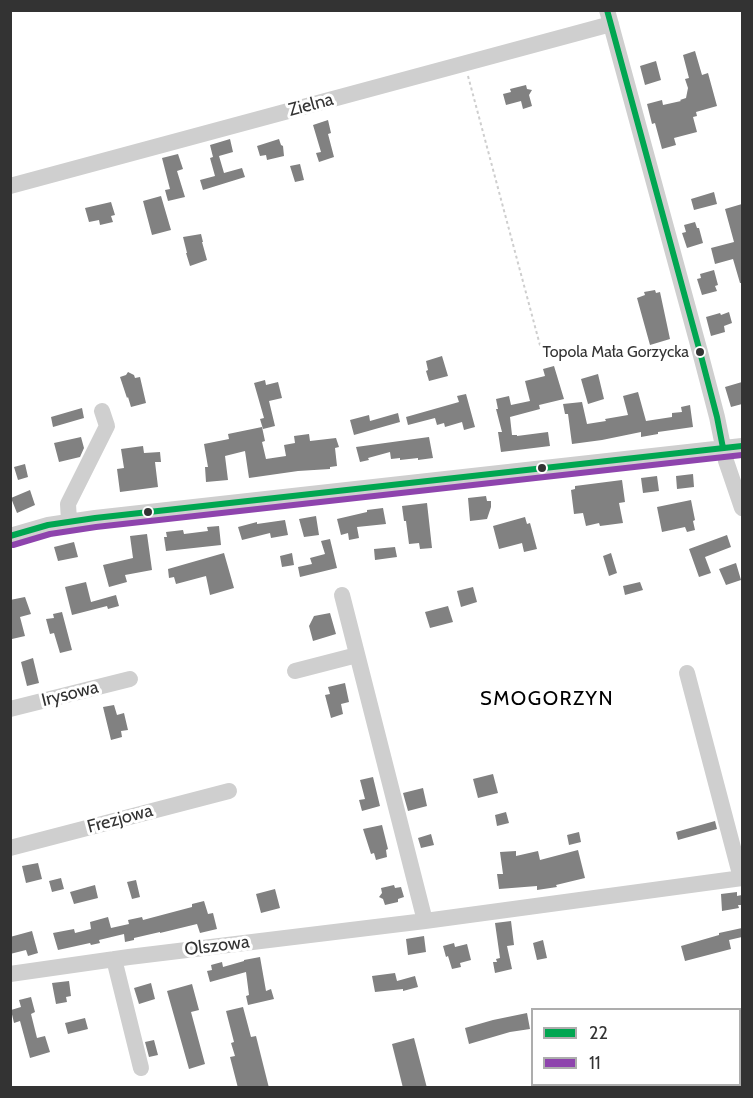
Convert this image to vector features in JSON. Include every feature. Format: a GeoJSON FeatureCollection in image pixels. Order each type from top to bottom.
{"type":"FeatureCollection","features":[{"type":"Feature","properties":{"kind":"street","name":"Zielna"},"geometry":{"type":"LineString","coordinates":[[10,186],[464,63],[609,17]]}},
{"type":"Feature","properties":{"kind":"street"},"geometry":{"type":"LineString","coordinates":[[609,17],[703,363],[730,474],[742,508]]}},
{"type":"Feature","properties":{"kind":"street"},"geometry":{"type":"LineString","coordinates":[[69,521],[68,504],[107,426],[102,411]]}},
{"type":"Feature","properties":{"kind":"street"},"geometry":{"type":"LineString","coordinates":[[10,536],[69,521],[742,446]]}},
{"type":"Feature","properties":{"kind":"street"},"geometry":{"type":"LineString","coordinates":[[342,595],[425,921]]}},
{"type":"Feature","properties":{"kind":"street"},"geometry":{"type":"LineString","coordinates":[[295,671],[357,655]]}},
{"type":"Feature","properties":{"kind":"street"},"geometry":{"type":"LineString","coordinates":[[687,673],[742,878]]}},
{"type":"Feature","properties":{"kind":"street","name":"Irysowa"},"geometry":{"type":"LineString","coordinates":[[10,709],[130,679]]}},
{"type":"Feature","properties":{"kind":"street","name":"Frezjowa"},"geometry":{"type":"LineString","coordinates":[[10,848],[229,790]]}},
{"type":"Feature","properties":{"kind":"street","name":"Olszowa"},"geometry":{"type":"LineString","coordinates":[[10,974],[742,878]]}},
{"type":"Feature","properties":{"kind":"street"},"geometry":{"type":"LineString","coordinates":[[114,959],[141,1068]]}},
{"type":"Feature","properties":{"kind":"path"},"geometry":{"type":"LineString","coordinates":[[464,63],[541,349]]}},
{"type":"Feature","properties":{"kind":"building"},"geometry":{"type":"Polygon","coordinates":[[[695,51],[702,75],[708,73],[717,106],[696,112],[697,116],[693,117],[697,132],[674,138],[676,145],[662,149],[647,104],[662,100],[663,105],[686,98],[688,88],[685,79],[689,78],[683,55],[695,51]]]}},
{"type":"Feature","properties":{"kind":"building"},"geometry":{"type":"Polygon","coordinates":[[[656,61],[661,80],[645,85],[640,66],[656,61]]]}},
{"type":"Feature","properties":{"kind":"building"},"geometry":{"type":"Polygon","coordinates":[[[526,85],[527,89],[532,90],[529,95],[532,106],[523,109],[521,101],[506,105],[503,94],[511,92],[510,89],[526,85]]]}},
{"type":"Feature","properties":{"kind":"building"},"geometry":{"type":"Polygon","coordinates":[[[328,120],[331,133],[328,134],[334,157],[319,162],[316,153],[321,152],[313,125],[328,120]]]}},
{"type":"Feature","properties":{"kind":"building"},"geometry":{"type":"Polygon","coordinates":[[[230,139],[233,152],[219,156],[224,173],[242,168],[245,177],[203,190],[200,180],[215,176],[210,158],[213,157],[210,145],[230,139]]]}},
{"type":"Feature","properties":{"kind":"building"},"geometry":{"type":"Polygon","coordinates":[[[279,139],[283,146],[284,156],[267,160],[266,155],[260,156],[257,146],[279,139]]]}},
{"type":"Feature","properties":{"kind":"building"},"geometry":{"type":"Polygon","coordinates":[[[178,154],[183,169],[177,171],[185,197],[168,201],[165,190],[170,189],[162,158],[178,154]]]}},
{"type":"Feature","properties":{"kind":"building"},"geometry":{"type":"Polygon","coordinates":[[[300,164],[304,180],[295,182],[290,166],[300,164]]]}},
{"type":"Feature","properties":{"kind":"building"},"geometry":{"type":"Polygon","coordinates":[[[714,192],[717,204],[694,210],[691,199],[714,192]]]}},
{"type":"Feature","properties":{"kind":"building"},"geometry":{"type":"Polygon","coordinates":[[[161,196],[171,230],[152,235],[143,201],[161,196]]]}},
{"type":"Feature","properties":{"kind":"building"},"geometry":{"type":"Polygon","coordinates":[[[111,202],[115,215],[111,216],[113,222],[100,225],[99,220],[89,222],[85,208],[111,202]]]}},
{"type":"Feature","properties":{"kind":"building"},"geometry":{"type":"Polygon","coordinates":[[[742,204],[742,283],[740,283],[733,259],[715,264],[711,248],[734,242],[725,209],[742,204]]]}},
{"type":"Feature","properties":{"kind":"building"},"geometry":{"type":"Polygon","coordinates":[[[695,222],[703,243],[687,248],[682,233],[686,232],[684,225],[695,222]]]}},
{"type":"Feature","properties":{"kind":"building"},"geometry":{"type":"Polygon","coordinates":[[[201,234],[207,260],[190,266],[183,237],[201,234]]]}},
{"type":"Feature","properties":{"kind":"building"},"geometry":{"type":"Polygon","coordinates":[[[714,270],[718,285],[715,286],[717,291],[702,295],[697,279],[701,278],[700,274],[714,270]]]}},
{"type":"Feature","properties":{"kind":"building"},"geometry":{"type":"Polygon","coordinates":[[[655,290],[656,293],[660,292],[670,339],[650,345],[637,298],[645,295],[644,292],[655,290]]]}},
{"type":"Feature","properties":{"kind":"building"},"geometry":{"type":"Polygon","coordinates":[[[729,312],[732,323],[724,326],[725,332],[711,336],[706,317],[729,312]]]}},
{"type":"Feature","properties":{"kind":"building"},"geometry":{"type":"Polygon","coordinates":[[[442,356],[448,376],[429,381],[426,361],[442,356]]]}},
{"type":"Feature","properties":{"kind":"building"},"geometry":{"type":"Polygon","coordinates":[[[554,366],[564,399],[539,405],[540,409],[510,417],[512,435],[548,432],[550,446],[501,452],[498,432],[502,432],[496,399],[509,396],[511,405],[530,401],[525,381],[545,376],[543,369],[554,366]]]}},
{"type":"Feature","properties":{"kind":"building"},"geometry":{"type":"Polygon","coordinates":[[[128,372],[135,378],[140,377],[146,403],[131,407],[120,377],[128,372]]]}},
{"type":"Feature","properties":{"kind":"building"},"geometry":{"type":"Polygon","coordinates":[[[598,374],[604,399],[588,404],[581,379],[598,374]]]}},
{"type":"Feature","properties":{"kind":"building"},"geometry":{"type":"Polygon","coordinates":[[[265,380],[266,385],[278,382],[282,398],[269,401],[275,426],[263,429],[260,419],[264,418],[254,383],[265,380]]]}},
{"type":"Feature","properties":{"kind":"building"},"geometry":{"type":"Polygon","coordinates":[[[742,382],[742,404],[731,407],[725,387],[742,382]]]}},
{"type":"Feature","properties":{"kind":"building"},"geometry":{"type":"Polygon","coordinates":[[[638,392],[646,421],[672,417],[672,413],[682,412],[681,407],[690,405],[693,427],[641,437],[641,432],[572,444],[568,414],[565,414],[563,404],[582,402],[587,424],[606,421],[605,419],[628,415],[623,396],[638,392]]]}},
{"type":"Feature","properties":{"kind":"building"},"geometry":{"type":"Polygon","coordinates":[[[466,394],[475,427],[464,430],[462,422],[445,427],[444,423],[437,425],[435,418],[408,425],[406,417],[459,402],[457,396],[466,394]]]}},
{"type":"Feature","properties":{"kind":"building"},"geometry":{"type":"Polygon","coordinates":[[[82,408],[84,418],[53,427],[51,417],[82,408]]]}},
{"type":"Feature","properties":{"kind":"building"},"geometry":{"type":"Polygon","coordinates":[[[398,413],[400,422],[354,435],[350,420],[369,415],[370,421],[398,413]]]}},
{"type":"Feature","properties":{"kind":"building"},"geometry":{"type":"Polygon","coordinates":[[[262,427],[265,441],[262,442],[266,459],[286,456],[284,445],[295,443],[294,436],[309,434],[310,441],[336,438],[339,447],[335,448],[337,466],[330,467],[330,469],[249,478],[245,451],[225,456],[228,480],[206,482],[205,467],[208,467],[204,444],[229,439],[228,434],[262,427]]]}},
{"type":"Feature","properties":{"kind":"building"},"geometry":{"type":"Polygon","coordinates":[[[81,437],[84,448],[80,457],[59,462],[54,443],[81,437]]]}},
{"type":"Feature","properties":{"kind":"building"},"geometry":{"type":"Polygon","coordinates":[[[429,437],[433,458],[391,459],[390,452],[360,462],[356,447],[429,437]]]}},
{"type":"Feature","properties":{"kind":"building"},"geometry":{"type":"Polygon","coordinates":[[[143,446],[144,453],[160,452],[161,462],[155,462],[158,487],[120,492],[117,469],[124,468],[121,449],[143,446]]]}},
{"type":"Feature","properties":{"kind":"building"},"geometry":{"type":"Polygon","coordinates":[[[25,464],[28,477],[18,480],[14,467],[25,464]]]}},
{"type":"Feature","properties":{"kind":"building"},"geometry":{"type":"Polygon","coordinates":[[[693,474],[694,487],[677,489],[676,476],[693,474]]]}},
{"type":"Feature","properties":{"kind":"building"},"geometry":{"type":"Polygon","coordinates":[[[657,476],[659,491],[643,493],[641,478],[657,476]]]}},
{"type":"Feature","properties":{"kind":"building"},"geometry":{"type":"Polygon","coordinates":[[[622,480],[625,502],[619,503],[623,523],[600,526],[599,523],[586,526],[583,513],[574,514],[571,490],[575,489],[575,486],[622,480]]]}},
{"type":"Feature","properties":{"kind":"building"},"geometry":{"type":"Polygon","coordinates":[[[30,490],[35,505],[17,513],[11,498],[30,490]]]}},
{"type":"Feature","properties":{"kind":"building"},"geometry":{"type":"Polygon","coordinates":[[[486,496],[487,501],[491,501],[487,519],[470,521],[468,498],[486,496]]]}},
{"type":"Feature","properties":{"kind":"building"},"geometry":{"type":"Polygon","coordinates":[[[691,500],[695,530],[687,532],[685,527],[662,532],[657,507],[691,500]]]}},
{"type":"Feature","properties":{"kind":"building"},"geometry":{"type":"Polygon","coordinates":[[[427,503],[432,548],[420,549],[419,543],[409,544],[402,506],[427,503]]]}},
{"type":"Feature","properties":{"kind":"building"},"geometry":{"type":"Polygon","coordinates":[[[383,508],[386,524],[357,527],[359,538],[349,540],[348,533],[341,535],[337,519],[383,508]]]}},
{"type":"Feature","properties":{"kind":"building"},"geometry":{"type":"Polygon","coordinates":[[[316,516],[319,535],[304,537],[299,519],[316,516]]]}},
{"type":"Feature","properties":{"kind":"building"},"geometry":{"type":"Polygon","coordinates":[[[525,517],[527,524],[530,523],[537,549],[524,552],[522,543],[499,549],[493,526],[525,517]]]}},
{"type":"Feature","properties":{"kind":"building"},"geometry":{"type":"Polygon","coordinates":[[[285,520],[288,535],[271,538],[270,533],[242,540],[238,527],[257,522],[257,524],[285,520]]]}},
{"type":"Feature","properties":{"kind":"building"},"geometry":{"type":"Polygon","coordinates":[[[219,526],[221,545],[166,551],[164,537],[167,537],[166,532],[183,530],[184,534],[208,531],[207,527],[219,526]]]}},
{"type":"Feature","properties":{"kind":"building"},"geometry":{"type":"Polygon","coordinates":[[[147,534],[152,570],[125,575],[127,582],[109,587],[103,565],[133,558],[130,536],[147,534]]]}},
{"type":"Feature","properties":{"kind":"building"},"geometry":{"type":"Polygon","coordinates":[[[727,535],[731,547],[705,557],[711,573],[699,577],[689,549],[727,535]]]}},
{"type":"Feature","properties":{"kind":"building"},"geometry":{"type":"Polygon","coordinates":[[[330,539],[337,568],[300,577],[298,567],[312,564],[310,558],[325,554],[321,541],[330,539]]]}},
{"type":"Feature","properties":{"kind":"building"},"geometry":{"type":"Polygon","coordinates":[[[74,542],[78,557],[58,561],[54,547],[74,542]]]}},
{"type":"Feature","properties":{"kind":"building"},"geometry":{"type":"Polygon","coordinates":[[[395,547],[397,557],[375,560],[374,549],[395,547]]]}},
{"type":"Feature","properties":{"kind":"building"},"geometry":{"type":"Polygon","coordinates":[[[224,553],[234,588],[210,595],[206,576],[176,584],[174,577],[169,578],[168,569],[224,553]]]}},
{"type":"Feature","properties":{"kind":"building"},"geometry":{"type":"Polygon","coordinates":[[[292,553],[294,565],[282,567],[280,556],[292,553]]]}},
{"type":"Feature","properties":{"kind":"building"},"geometry":{"type":"Polygon","coordinates":[[[611,553],[617,573],[609,576],[603,556],[611,553]]]}},
{"type":"Feature","properties":{"kind":"building"},"geometry":{"type":"Polygon","coordinates":[[[736,563],[741,580],[726,585],[719,569],[736,563]]]}},
{"type":"Feature","properties":{"kind":"building"},"geometry":{"type":"Polygon","coordinates":[[[86,582],[91,602],[116,595],[119,606],[108,609],[107,606],[72,615],[65,587],[86,582]]]}},
{"type":"Feature","properties":{"kind":"building"},"geometry":{"type":"Polygon","coordinates":[[[640,582],[643,590],[625,595],[623,586],[640,582]]]}},
{"type":"Feature","properties":{"kind":"building"},"geometry":{"type":"Polygon","coordinates":[[[473,587],[477,602],[461,607],[457,591],[473,587]]]}},
{"type":"Feature","properties":{"kind":"building"},"geometry":{"type":"Polygon","coordinates":[[[25,597],[31,614],[20,617],[25,636],[12,639],[10,600],[25,597]]]}},
{"type":"Feature","properties":{"kind":"building"},"geometry":{"type":"Polygon","coordinates":[[[448,606],[453,622],[430,628],[425,612],[448,606]]]}},
{"type":"Feature","properties":{"kind":"building"},"geometry":{"type":"Polygon","coordinates":[[[62,612],[72,650],[60,653],[54,633],[50,634],[46,619],[54,618],[53,614],[62,612]]]}},
{"type":"Feature","properties":{"kind":"building"},"geometry":{"type":"Polygon","coordinates":[[[330,613],[336,634],[313,641],[309,626],[314,616],[330,613]]]}},
{"type":"Feature","properties":{"kind":"building"},"geometry":{"type":"Polygon","coordinates":[[[33,658],[39,683],[27,686],[21,662],[33,658]]]}},
{"type":"Feature","properties":{"kind":"building"},"geometry":{"type":"Polygon","coordinates":[[[345,683],[349,702],[341,704],[343,714],[331,718],[325,695],[330,694],[328,687],[345,683]]]}},
{"type":"Feature","properties":{"kind":"building"},"geometry":{"type":"Polygon","coordinates":[[[114,705],[117,715],[124,713],[128,730],[121,731],[122,737],[111,740],[103,707],[114,705]]]}},
{"type":"Feature","properties":{"kind":"building"},"geometry":{"type":"Polygon","coordinates":[[[493,774],[498,793],[478,798],[473,779],[493,774]]]}},
{"type":"Feature","properties":{"kind":"building"},"geometry":{"type":"Polygon","coordinates":[[[373,777],[380,806],[362,811],[359,800],[365,799],[360,780],[373,777]]]}},
{"type":"Feature","properties":{"kind":"building"},"geometry":{"type":"Polygon","coordinates":[[[423,788],[427,806],[408,811],[403,793],[423,788]]]}},
{"type":"Feature","properties":{"kind":"building"},"geometry":{"type":"Polygon","coordinates":[[[506,812],[509,823],[497,826],[495,815],[506,812]]]}},
{"type":"Feature","properties":{"kind":"building"},"geometry":{"type":"Polygon","coordinates":[[[715,821],[717,829],[678,840],[676,832],[715,821]]]}},
{"type":"Feature","properties":{"kind":"building"},"geometry":{"type":"Polygon","coordinates":[[[382,825],[388,849],[386,850],[387,857],[376,860],[374,853],[371,854],[363,829],[382,825]]]}},
{"type":"Feature","properties":{"kind":"building"},"geometry":{"type":"Polygon","coordinates":[[[579,832],[581,842],[569,845],[567,835],[579,832]]]}},
{"type":"Feature","properties":{"kind":"building"},"geometry":{"type":"Polygon","coordinates":[[[431,834],[434,845],[421,848],[418,838],[431,834]]]}},
{"type":"Feature","properties":{"kind":"building"},"geometry":{"type":"Polygon","coordinates":[[[578,850],[585,878],[556,885],[557,887],[537,890],[537,886],[499,889],[497,874],[503,874],[500,852],[516,851],[516,856],[538,851],[540,860],[578,850]]]}},
{"type":"Feature","properties":{"kind":"building"},"geometry":{"type":"Polygon","coordinates":[[[38,863],[42,879],[26,883],[22,866],[38,863]]]}},
{"type":"Feature","properties":{"kind":"building"},"geometry":{"type":"Polygon","coordinates":[[[61,878],[64,889],[52,892],[49,881],[61,878]]]}},
{"type":"Feature","properties":{"kind":"building"},"geometry":{"type":"Polygon","coordinates":[[[136,880],[140,897],[132,899],[127,882],[136,880]]]}},
{"type":"Feature","properties":{"kind":"building"},"geometry":{"type":"Polygon","coordinates":[[[95,885],[98,898],[74,904],[70,892],[95,885]]]}},
{"type":"Feature","properties":{"kind":"building"},"geometry":{"type":"Polygon","coordinates":[[[394,885],[395,888],[401,887],[404,897],[398,899],[398,902],[385,905],[383,899],[379,897],[382,893],[381,888],[394,885]]]}},
{"type":"Feature","properties":{"kind":"building"},"geometry":{"type":"Polygon","coordinates":[[[275,889],[280,908],[261,913],[256,894],[275,889]]]}},
{"type":"Feature","properties":{"kind":"building"},"geometry":{"type":"Polygon","coordinates":[[[737,892],[737,896],[742,895],[742,905],[738,905],[739,908],[722,911],[721,894],[737,892]]]}},
{"type":"Feature","properties":{"kind":"building"},"geometry":{"type":"Polygon","coordinates":[[[204,901],[208,914],[213,913],[217,929],[200,933],[197,924],[125,942],[124,934],[99,940],[100,943],[58,950],[53,933],[74,929],[75,933],[91,929],[90,922],[108,917],[111,928],[129,924],[128,920],[142,917],[143,920],[192,907],[192,904],[204,901]]]}},
{"type":"Feature","properties":{"kind":"building"},"geometry":{"type":"Polygon","coordinates":[[[511,921],[514,945],[507,946],[512,969],[495,973],[493,962],[497,962],[496,959],[500,958],[495,923],[511,921]]]}},
{"type":"Feature","properties":{"kind":"building"},"geometry":{"type":"Polygon","coordinates":[[[742,928],[742,937],[729,940],[731,949],[685,961],[681,946],[742,928]]]}},
{"type":"Feature","properties":{"kind":"building"},"geometry":{"type":"Polygon","coordinates":[[[32,931],[38,953],[28,956],[26,950],[10,954],[10,937],[32,931]]]}},
{"type":"Feature","properties":{"kind":"building"},"geometry":{"type":"Polygon","coordinates":[[[424,936],[426,952],[408,955],[406,939],[424,936]]]}},
{"type":"Feature","properties":{"kind":"building"},"geometry":{"type":"Polygon","coordinates":[[[543,940],[547,958],[537,960],[533,943],[543,940]]]}},
{"type":"Feature","properties":{"kind":"building"},"geometry":{"type":"Polygon","coordinates":[[[454,943],[455,947],[467,944],[471,960],[460,963],[461,967],[452,969],[443,946],[454,943]]]}},
{"type":"Feature","properties":{"kind":"building"},"geometry":{"type":"Polygon","coordinates":[[[260,957],[266,991],[271,989],[274,999],[248,1005],[246,972],[210,982],[207,971],[212,970],[211,965],[222,962],[223,967],[260,957]]]}},
{"type":"Feature","properties":{"kind":"building"},"geometry":{"type":"Polygon","coordinates":[[[395,973],[397,981],[415,976],[418,987],[403,991],[403,989],[375,992],[372,976],[395,973]]]}},
{"type":"Feature","properties":{"kind":"building"},"geometry":{"type":"Polygon","coordinates":[[[69,981],[71,996],[66,997],[67,1002],[56,1004],[52,983],[69,981]]]}},
{"type":"Feature","properties":{"kind":"building"},"geometry":{"type":"Polygon","coordinates":[[[151,983],[155,999],[139,1004],[134,988],[151,983]]]}},
{"type":"Feature","properties":{"kind":"building"},"geometry":{"type":"Polygon","coordinates":[[[192,984],[199,1010],[191,1012],[205,1064],[189,1069],[167,991],[192,984]]]}},
{"type":"Feature","properties":{"kind":"building"},"geometry":{"type":"Polygon","coordinates":[[[31,997],[35,1012],[31,1014],[37,1038],[45,1036],[50,1052],[30,1058],[20,1021],[14,1023],[11,1010],[21,1007],[19,1000],[31,997]]]}},
{"type":"Feature","properties":{"kind":"building"},"geometry":{"type":"Polygon","coordinates":[[[243,1007],[251,1037],[256,1036],[269,1088],[238,1088],[230,1057],[235,1056],[231,1043],[234,1042],[226,1011],[243,1007]]]}},
{"type":"Feature","properties":{"kind":"building"},"geometry":{"type":"Polygon","coordinates":[[[527,1013],[530,1029],[510,1032],[469,1044],[465,1028],[527,1013]]]}},
{"type":"Feature","properties":{"kind":"building"},"geometry":{"type":"Polygon","coordinates":[[[85,1018],[88,1029],[68,1034],[65,1023],[85,1018]]]}},
{"type":"Feature","properties":{"kind":"building"},"geometry":{"type":"Polygon","coordinates":[[[414,1038],[427,1088],[403,1088],[392,1044],[414,1038]]]}},
{"type":"Feature","properties":{"kind":"building"},"geometry":{"type":"Polygon","coordinates":[[[154,1040],[158,1055],[149,1057],[145,1042],[154,1040]]]}},
{"type":"Feature","properties":{"kind":"transit line","name":"22"},"geometry":{"type":"LineString","coordinates":[[607,10],[700,352],[723,448]]}},
{"type":"Feature","properties":{"kind":"transit line","name":"22"},"geometry":{"type":"LineString","coordinates":[[10,536],[48,525],[95,518],[742,446]]}},
{"type":"Feature","properties":{"kind":"transit line","name":"11"},"geometry":{"type":"LineString","coordinates":[[13,545],[50,534],[96,527],[742,455]]}},
{"type":"Feature","properties":{"kind":"place","name":"Topola Mała Gorzycka"},"geometry":{"type":"Point","coordinates":[700,352]}},
{"type":"Feature","properties":{"kind":"district","name":"SMOGORZYN"},"geometry":{"type":"Point","coordinates":[547,699]}}]}
